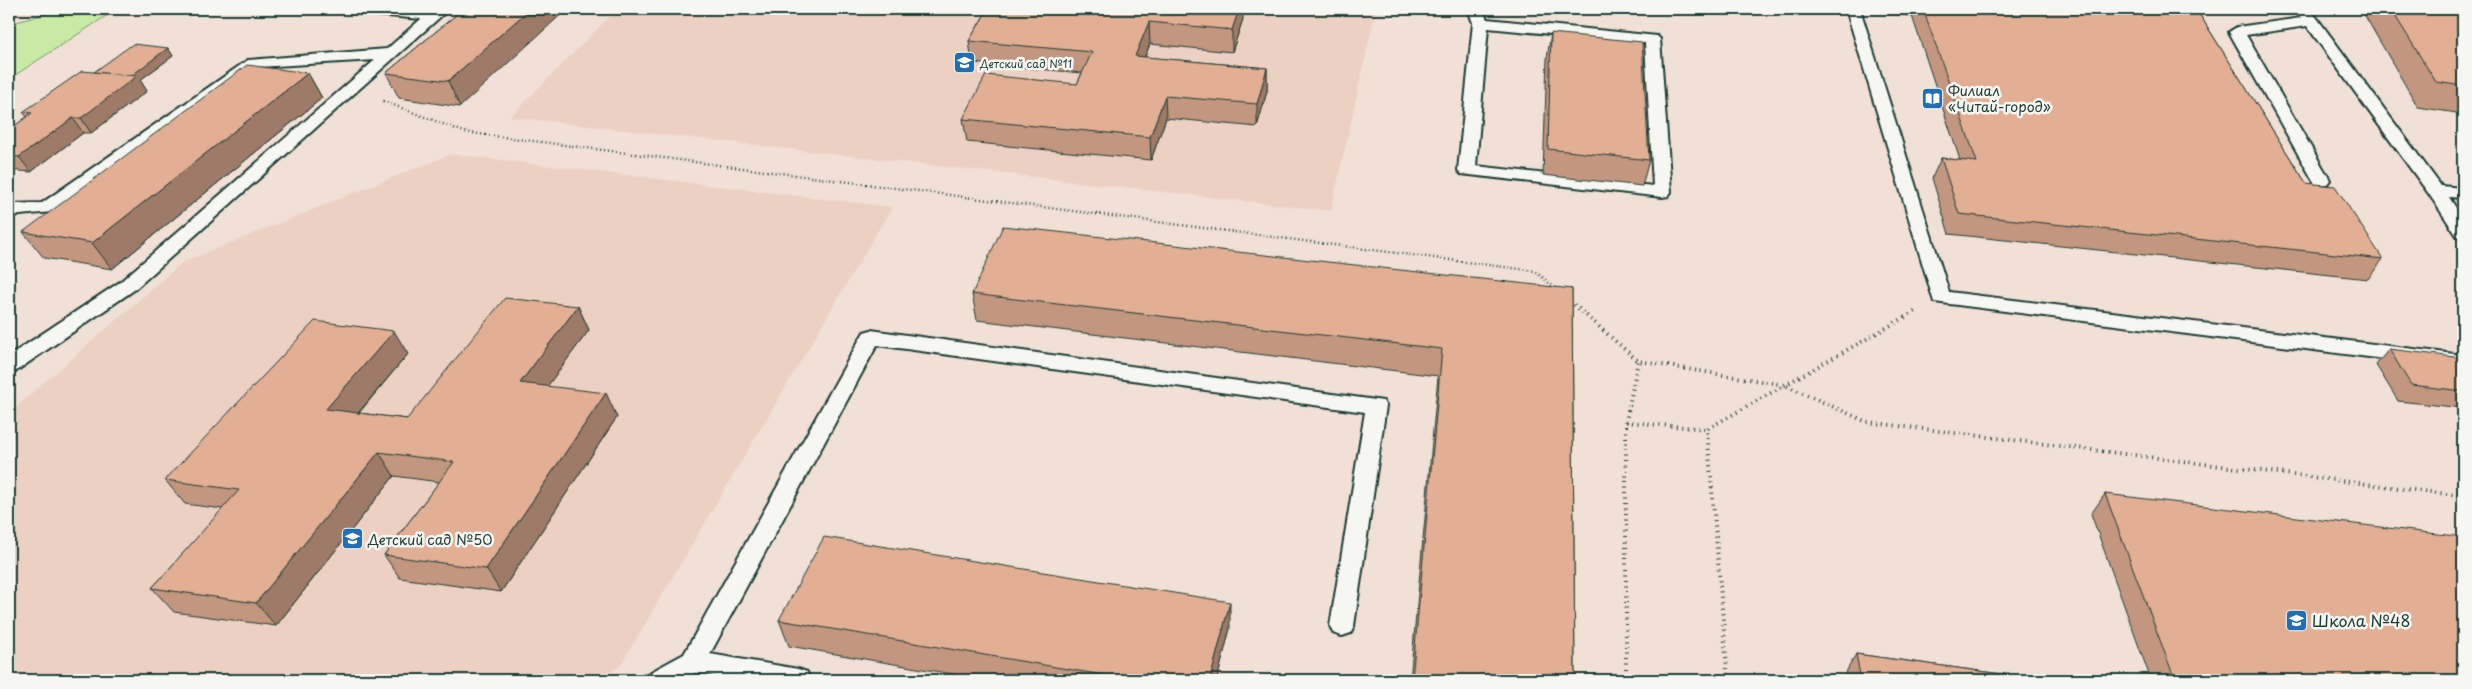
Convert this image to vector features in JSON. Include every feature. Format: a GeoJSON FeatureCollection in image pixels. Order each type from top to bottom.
{"type":"FeatureCollection","features":[{"type":"Feature","properties":{"kind":"lane"},"geometry":{"type":"LineString","coordinates":[[354,9],[438,12]]}},
{"type":"Feature","properties":{"kind":"lane"},"geometry":{"type":"LineString","coordinates":[[1853,9],[1941,297],[2463,362]]}},
{"type":"Feature","properties":{"kind":"lane"},"geometry":{"type":"LineString","coordinates":[[9,366],[127,286],[438,12]]}},
{"type":"Feature","properties":{"kind":"lane"},"geometry":{"type":"LineString","coordinates":[[2322,180],[2237,32],[2307,15],[2436,191],[2463,232]]}},
{"type":"Feature","properties":{"kind":"lane"},"geometry":{"type":"LineString","coordinates":[[1478,16],[1652,39],[1662,192],[1467,170],[1478,16]]}},
{"type":"Feature","properties":{"kind":"lane"},"geometry":{"type":"LineString","coordinates":[[9,210],[46,208],[254,63],[389,54]]}},
{"type":"Feature","properties":{"kind":"lane"},"geometry":{"type":"LineString","coordinates":[[2436,191],[2463,193]]}},
{"type":"Feature","properties":{"kind":"lane"},"geometry":{"type":"LineString","coordinates":[[660,680],[693,662],[871,338],[1376,406],[1342,626]]}},
{"type":"Feature","properties":{"kind":"lane"},"geometry":{"type":"LineString","coordinates":[[693,662],[798,680]]}},
{"type":"Feature","properties":{"kind":"path"},"geometry":{"type":"LineString","coordinates":[[350,88],[464,132],[1535,271],[1557,291]]}},
{"type":"Feature","properties":{"kind":"path"},"geometry":{"type":"LineString","coordinates":[[1565,297],[1638,361],[1785,385],[1867,422],[2463,496]]}},
{"type":"Feature","properties":{"kind":"path"},"geometry":{"type":"LineString","coordinates":[[1626,422],[1707,429],[1941,297]]}},
{"type":"Feature","properties":{"kind":"path"},"geometry":{"type":"LineString","coordinates":[[1626,680],[1626,422],[1638,361]]}},
{"type":"Feature","properties":{"kind":"path"},"geometry":{"type":"LineString","coordinates":[[1707,429],[1728,680]]}},
{"type":"Feature","properties":{"kind":"shaded area","name":"Детский сад №11"},"geometry":{"type":"Polygon","coordinates":[[[617,9],[1376,9],[1331,211],[510,117],[617,9]]]}},
{"type":"Feature","properties":{"kind":"shaded area","name":"Детский сад №50"},"geometry":{"type":"Polygon","coordinates":[[[451,154],[892,207],[620,666],[595,680],[9,680],[9,413],[183,262],[451,154]]]}},
{"type":"Feature","properties":{"kind":"green space"},"geometry":{"type":"Polygon","coordinates":[[[64,9],[117,9],[9,79],[9,24],[64,9]]]}},
{"type":"Feature","properties":{"kind":"building"},"geometry":{"type":"Polygon","coordinates":[[[463,9],[530,9],[448,81],[386,73],[463,9]]]}},
{"type":"Feature","properties":{"kind":"building"},"geometry":{"type":"Polygon","coordinates":[[[988,9],[1239,9],[1232,30],[1149,22],[1135,56],[1267,68],[1257,104],[1165,96],[1150,137],[963,119],[986,75],[1077,84],[1092,52],[969,41],[988,9]]]}},
{"type":"Feature","properties":{"kind":"building"},"geometry":{"type":"Polygon","coordinates":[[[1923,9],[2196,9],[2306,183],[2335,186],[2383,259],[1959,214],[1941,158],[1977,162],[1923,9]]]}},
{"type":"Feature","properties":{"kind":"building"},"geometry":{"type":"Polygon","coordinates":[[[2391,9],[2463,9],[2463,86],[2436,82],[2391,9]]]}},
{"type":"Feature","properties":{"kind":"building"},"geometry":{"type":"Polygon","coordinates":[[[1551,33],[1642,42],[1649,160],[1548,149],[1551,33]]]}},
{"type":"Feature","properties":{"kind":"building"},"geometry":{"type":"Polygon","coordinates":[[[133,44],[168,48],[131,76],[94,72],[133,44]]]}},
{"type":"Feature","properties":{"kind":"building"},"geometry":{"type":"Polygon","coordinates":[[[247,65],[308,73],[92,243],[23,232],[247,65]]]}},
{"type":"Feature","properties":{"kind":"building"},"geometry":{"type":"Polygon","coordinates":[[[82,71],[137,76],[81,118],[73,118],[19,157],[9,156],[9,130],[32,113],[23,112],[82,71]]]}},
{"type":"Feature","properties":{"kind":"building"},"geometry":{"type":"Polygon","coordinates":[[[1003,226],[1572,289],[1575,680],[1412,680],[1442,349],[972,294],[1003,226]]]}},
{"type":"Feature","properties":{"kind":"building"},"geometry":{"type":"Polygon","coordinates":[[[505,298],[578,306],[520,383],[606,393],[486,569],[384,555],[454,462],[379,452],[256,603],[152,588],[239,490],[165,480],[315,321],[394,331],[326,409],[407,419],[505,298]]]}},
{"type":"Feature","properties":{"kind":"building"},"geometry":{"type":"Polygon","coordinates":[[[2389,349],[2463,358],[2463,391],[2411,385],[2389,349]]]}},
{"type":"Feature","properties":{"kind":"building","name":"Школа №48"},"geometry":{"type":"Polygon","coordinates":[[[2105,494],[2463,537],[2463,680],[2175,680],[2105,494]]]}},
{"type":"Feature","properties":{"kind":"building"},"geometry":{"type":"Polygon","coordinates":[[[824,537],[1230,602],[1210,680],[1132,680],[779,620],[824,537]]]}},
{"type":"Feature","properties":{"kind":"building"},"geometry":{"type":"Polygon","coordinates":[[[1856,654],[2045,680],[1861,680],[1856,654]]]}},
{"type":"Feature","properties":{"kind":"place","name":"Детский сад №11"},"geometry":{"type":"Point","coordinates":[964,63]}},
{"type":"Feature","properties":{"kind":"place","name":"Филиал «Читай-город»"},"geometry":{"type":"Point","coordinates":[1932,98]}},
{"type":"Feature","properties":{"kind":"place","name":"Детский сад №50"},"geometry":{"type":"Point","coordinates":[352,539]}},
{"type":"Feature","properties":{"kind":"place","name":"Школа №48"},"geometry":{"type":"Point","coordinates":[2296,620]}}]}
